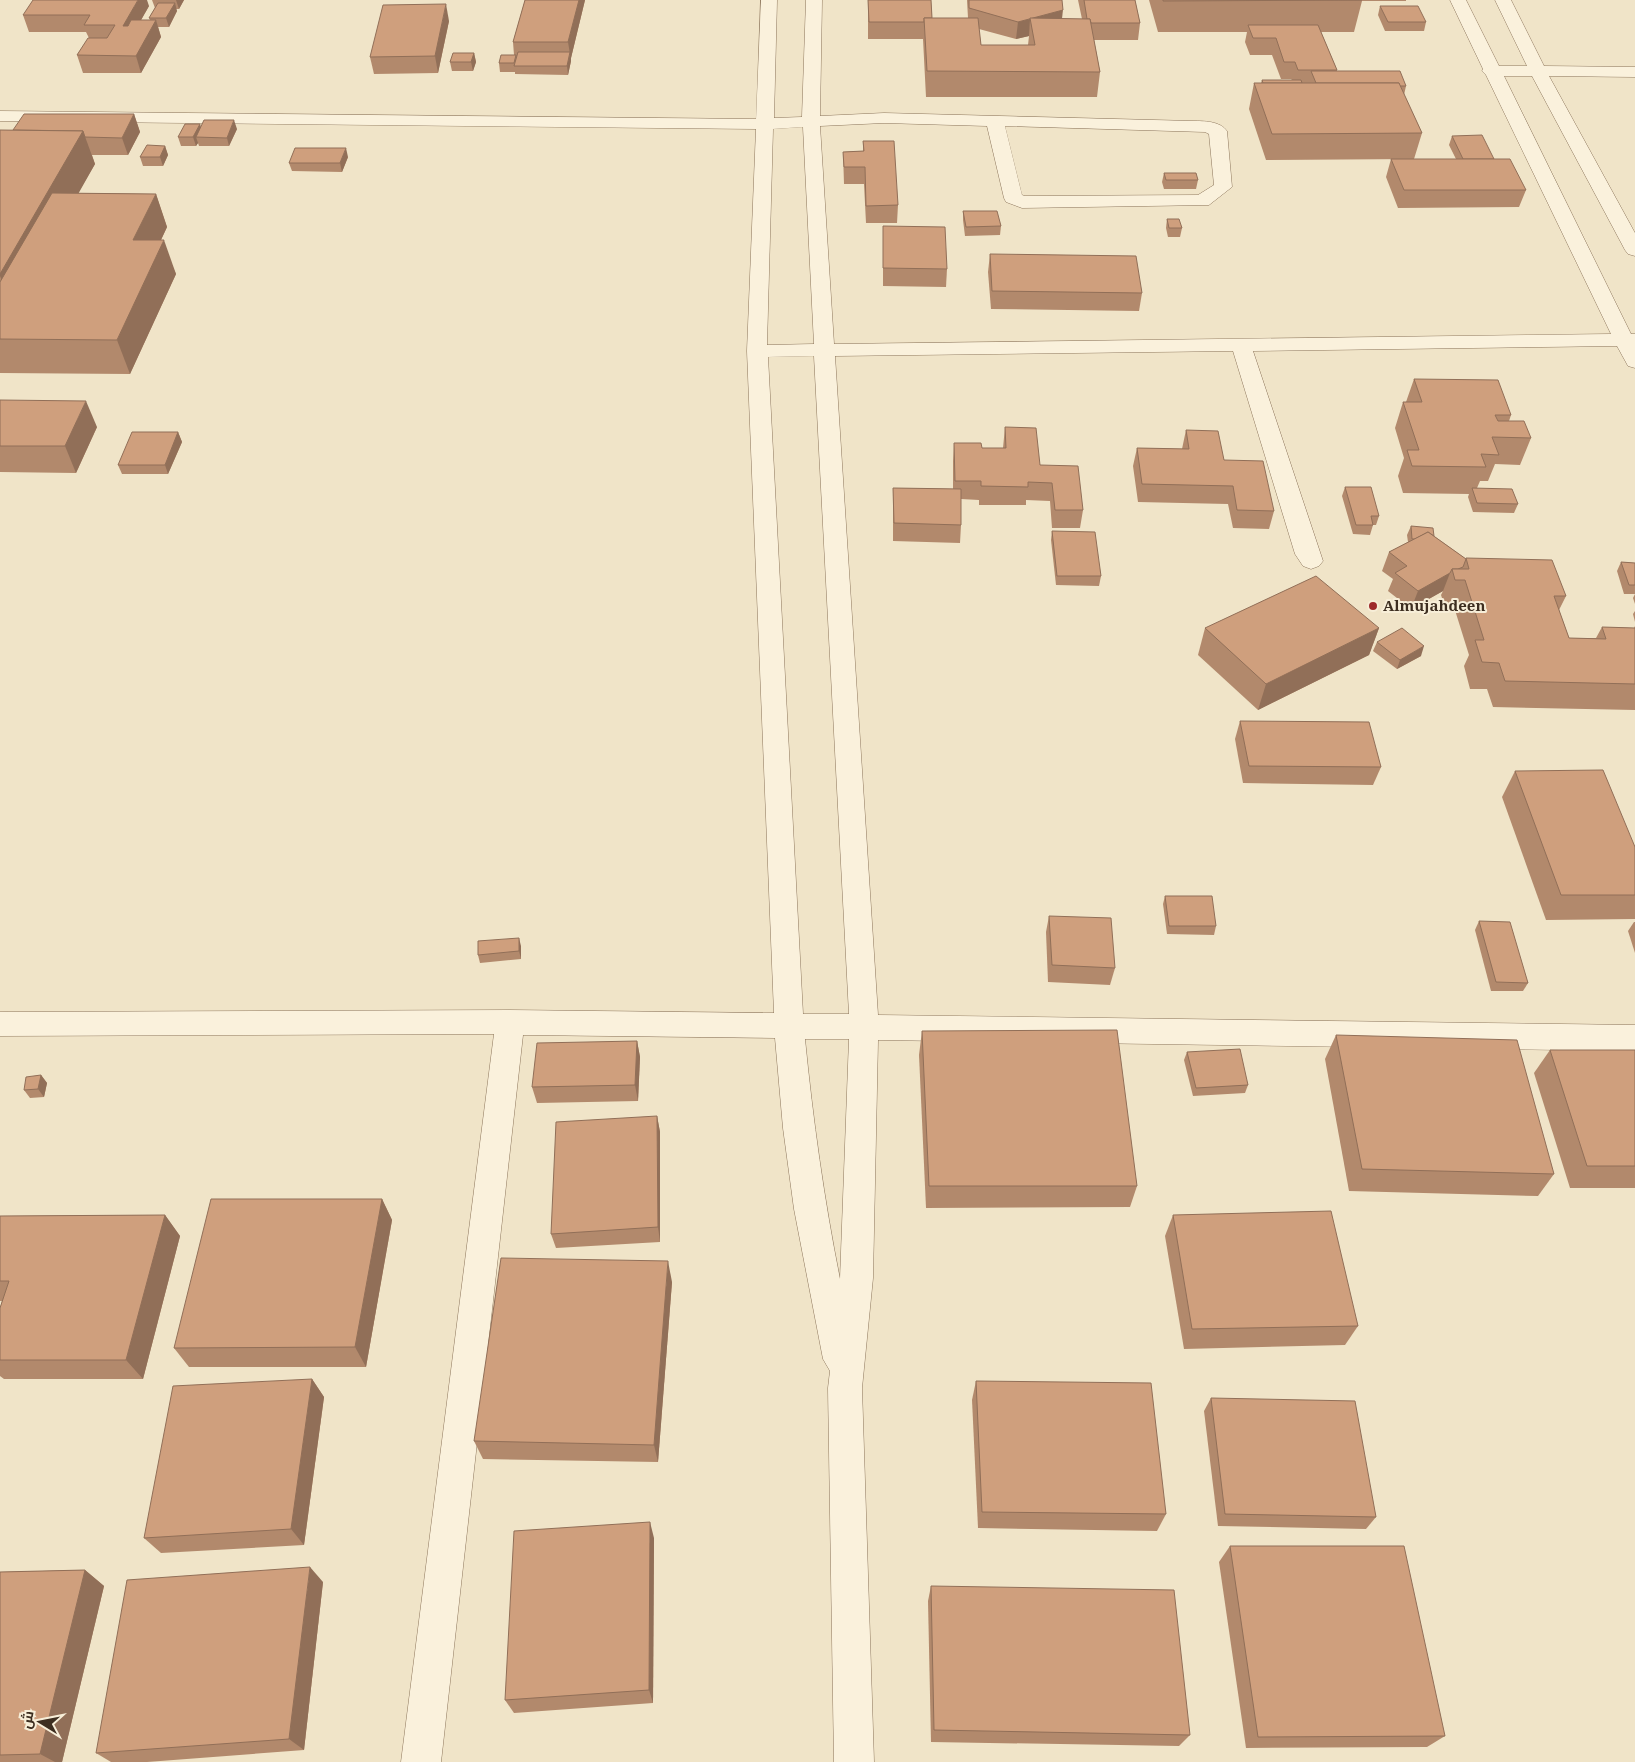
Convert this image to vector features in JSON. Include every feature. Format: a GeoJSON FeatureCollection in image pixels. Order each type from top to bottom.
{"type":"FeatureCollection","features":[{"type":"Feature","properties":{"kind":"street"},"geometry":{"type":"LineString","coordinates":[[768,0],[766,124],[756,351],[789,1026],[798,1128],[810,1209],[845,1388]]}},
{"type":"Feature","properties":{"kind":"street"},"geometry":{"type":"LineString","coordinates":[[814,0],[811,120],[864,1028],[857,1278],[845,1388],[854,1762]]}},
{"type":"Feature","properties":{"kind":"street"},"geometry":{"type":"LineString","coordinates":[[1458,0],[1490,71],[1629,340],[1635,362]]}},
{"type":"Feature","properties":{"kind":"street"},"geometry":{"type":"LineString","coordinates":[[1503,0],[1538,72],[1635,250]]}},
{"type":"Feature","properties":{"kind":"street"},"geometry":{"type":"LineString","coordinates":[[1490,71],[1635,72]]}},
{"type":"Feature","properties":{"kind":"street"},"geometry":{"type":"LineString","coordinates":[[0,116],[766,124],[811,120],[884,118],[994,121],[1208,128],[1218,131],[1223,187],[1202,202],[1022,202],[1013,198],[994,121]]}},
{"type":"Feature","properties":{"kind":"street"},"geometry":{"type":"LineString","coordinates":[[756,351],[1629,340]]}},
{"type":"Feature","properties":{"kind":"street"},"geometry":{"type":"LineString","coordinates":[[1242,344],[1307,554],[1311,561]]}},
{"type":"Feature","properties":{"kind":"street"},"geometry":{"type":"LineString","coordinates":[[0,1024],[510,1022],[1635,1038]]}},
{"type":"Feature","properties":{"kind":"street"},"geometry":{"type":"LineString","coordinates":[[421,1762],[510,1022]]}},
{"type":"Feature","properties":{"kind":"building"},"geometry":{"type":"Polygon","coordinates":[[[33,0],[138,0],[123,26],[128,26],[131,20],[156,20],[136,56],[77,55],[88,38],[107,38],[115,25],[84,25],[90,15],[23,15],[33,0]]]}},
{"type":"Feature","properties":{"kind":"building"},"geometry":{"type":"Polygon","coordinates":[[[525,0],[579,0],[568,42],[513,42],[525,0]]]}},
{"type":"Feature","properties":{"kind":"building"},"geometry":{"type":"Polygon","coordinates":[[[868,0],[931,0],[932,18],[924,18],[924,22],[869,22],[868,0]]]}},
{"type":"Feature","properties":{"kind":"building"},"geometry":{"type":"Polygon","coordinates":[[[969,0],[1062,0],[1063,10],[1018,22],[969,8],[969,0]]]}},
{"type":"Feature","properties":{"kind":"building"},"geometry":{"type":"Polygon","coordinates":[[[1084,0],[1135,0],[1140,23],[1091,23],[1090,19],[1087,19],[1084,0]]]}},
{"type":"Feature","properties":{"kind":"building"},"geometry":{"type":"Polygon","coordinates":[[[1163,0],[1362,0],[1163,1],[1163,0]]]}},
{"type":"Feature","properties":{"kind":"building"},"geometry":{"type":"Polygon","coordinates":[[[158,3],[175,3],[166,18],[149,18],[158,3]]]}},
{"type":"Feature","properties":{"kind":"building"},"geometry":{"type":"Polygon","coordinates":[[[446,4],[435,56],[370,57],[383,5],[446,4]]]}},
{"type":"Feature","properties":{"kind":"building"},"geometry":{"type":"Polygon","coordinates":[[[1380,6],[1418,6],[1426,22],[1388,22],[1380,6]]]}},
{"type":"Feature","properties":{"kind":"building"},"geometry":{"type":"Polygon","coordinates":[[[924,18],[978,18],[981,45],[1035,45],[1030,18],[1090,19],[1100,72],[927,71],[924,18]]]}},
{"type":"Feature","properties":{"kind":"building"},"geometry":{"type":"Polygon","coordinates":[[[1248,25],[1318,25],[1337,70],[1298,70],[1295,62],[1284,62],[1276,38],[1253,38],[1248,25]]]}},
{"type":"Feature","properties":{"kind":"building"},"geometry":{"type":"Polygon","coordinates":[[[518,52],[570,52],[567,66],[514,66],[518,52]]]}},
{"type":"Feature","properties":{"kind":"building"},"geometry":{"type":"Polygon","coordinates":[[[453,53],[474,53],[471,62],[450,62],[453,53]]]}},
{"type":"Feature","properties":{"kind":"building"},"geometry":{"type":"Polygon","coordinates":[[[501,55],[516,55],[514,63],[499,63],[501,55]]]}},
{"type":"Feature","properties":{"kind":"building"},"geometry":{"type":"Polygon","coordinates":[[[1311,71],[1400,71],[1406,86],[1400,86],[1399,83],[1316,83],[1311,71]]]}},
{"type":"Feature","properties":{"kind":"building"},"geometry":{"type":"Polygon","coordinates":[[[1262,80],[1301,80],[1302,83],[1263,83],[1262,80]]]}},
{"type":"Feature","properties":{"kind":"building"},"geometry":{"type":"Polygon","coordinates":[[[1254,83],[1399,83],[1422,133],[1272,134],[1254,83]]]}},
{"type":"Feature","properties":{"kind":"building"},"geometry":{"type":"Polygon","coordinates":[[[24,114],[134,114],[122,138],[85,137],[83,131],[13,130],[24,114]]]}},
{"type":"Feature","properties":{"kind":"building"},"geometry":{"type":"Polygon","coordinates":[[[204,120],[234,120],[227,138],[196,137],[204,120]]]}},
{"type":"Feature","properties":{"kind":"building"},"geometry":{"type":"Polygon","coordinates":[[[185,124],[200,124],[193,137],[178,137],[185,124]]]}},
{"type":"Feature","properties":{"kind":"building"},"geometry":{"type":"Polygon","coordinates":[[[0,130],[83,131],[0,274],[0,130]]]}},
{"type":"Feature","properties":{"kind":"building"},"geometry":{"type":"Polygon","coordinates":[[[1482,135],[1494,159],[1463,159],[1452,136],[1482,135]]]}},
{"type":"Feature","properties":{"kind":"building"},"geometry":{"type":"Polygon","coordinates":[[[863,141],[894,141],[898,205],[866,206],[865,167],[844,167],[843,152],[864,151],[863,141]]]}},
{"type":"Feature","properties":{"kind":"building"},"geometry":{"type":"Polygon","coordinates":[[[147,145],[165,146],[160,157],[140,157],[147,145]]]}},
{"type":"Feature","properties":{"kind":"building"},"geometry":{"type":"Polygon","coordinates":[[[295,148],[346,148],[340,163],[289,163],[295,148]]]}},
{"type":"Feature","properties":{"kind":"building"},"geometry":{"type":"Polygon","coordinates":[[[1391,159],[1510,159],[1526,190],[1404,190],[1391,159]]]}},
{"type":"Feature","properties":{"kind":"building"},"geometry":{"type":"Polygon","coordinates":[[[1164,173],[1196,173],[1198,180],[1166,180],[1164,173]]]}},
{"type":"Feature","properties":{"kind":"building"},"geometry":{"type":"Polygon","coordinates":[[[52,193],[156,194],[133,240],[164,240],[117,340],[0,339],[0,282],[52,193]]]}},
{"type":"Feature","properties":{"kind":"building"},"geometry":{"type":"Polygon","coordinates":[[[963,211],[997,211],[1001,226],[966,227],[963,211]]]}},
{"type":"Feature","properties":{"kind":"building"},"geometry":{"type":"Polygon","coordinates":[[[1167,219],[1179,219],[1182,228],[1169,228],[1167,219]]]}},
{"type":"Feature","properties":{"kind":"building"},"geometry":{"type":"Polygon","coordinates":[[[883,226],[945,227],[947,269],[883,268],[883,226]]]}},
{"type":"Feature","properties":{"kind":"building"},"geometry":{"type":"Polygon","coordinates":[[[990,254],[1136,256],[1142,293],[992,291],[990,254]]]}},
{"type":"Feature","properties":{"kind":"building"},"geometry":{"type":"Polygon","coordinates":[[[1414,379],[1498,380],[1511,415],[1495,415],[1498,421],[1524,421],[1531,438],[1492,437],[1499,455],[1481,454],[1486,467],[1412,466],[1407,450],[1419,450],[1403,402],[1422,402],[1414,379]]]}},
{"type":"Feature","properties":{"kind":"building"},"geometry":{"type":"Polygon","coordinates":[[[0,400],[86,401],[65,446],[0,446],[0,400]]]}},
{"type":"Feature","properties":{"kind":"building"},"geometry":{"type":"Polygon","coordinates":[[[1005,427],[1036,428],[1040,465],[1078,466],[1083,510],[1055,510],[1052,483],[1028,482],[1028,487],[981,486],[981,481],[955,481],[954,443],[981,443],[982,448],[1006,448],[1005,427]]]}},
{"type":"Feature","properties":{"kind":"building"},"geometry":{"type":"Polygon","coordinates":[[[1186,430],[1218,431],[1224,460],[1263,461],[1274,511],[1237,510],[1233,486],[1142,484],[1137,448],[1189,449],[1186,430]]]}},
{"type":"Feature","properties":{"kind":"building"},"geometry":{"type":"Polygon","coordinates":[[[132,432],[178,432],[165,465],[118,465],[132,432]]]}},
{"type":"Feature","properties":{"kind":"building"},"geometry":{"type":"Polygon","coordinates":[[[1345,487],[1371,487],[1379,516],[1371,516],[1373,525],[1356,525],[1345,487]]]}},
{"type":"Feature","properties":{"kind":"building"},"geometry":{"type":"Polygon","coordinates":[[[893,488],[961,489],[961,525],[894,523],[893,488]]]}},
{"type":"Feature","properties":{"kind":"building"},"geometry":{"type":"Polygon","coordinates":[[[1472,488],[1512,489],[1518,504],[1477,503],[1472,488]]]}},
{"type":"Feature","properties":{"kind":"building"},"geometry":{"type":"Polygon","coordinates":[[[1411,526],[1433,528],[1434,536],[1428,532],[1412,539],[1411,526]]]}},
{"type":"Feature","properties":{"kind":"building"},"geometry":{"type":"Polygon","coordinates":[[[1052,531],[1095,532],[1101,576],[1057,576],[1052,531]]]}},
{"type":"Feature","properties":{"kind":"building"},"geometry":{"type":"Polygon","coordinates":[[[1428,532],[1466,559],[1463,567],[1452,569],[1450,573],[1418,591],[1395,573],[1407,566],[1389,552],[1428,532]]]}},
{"type":"Feature","properties":{"kind":"building"},"geometry":{"type":"Polygon","coordinates":[[[1466,558],[1552,560],[1566,596],[1554,596],[1569,638],[1606,639],[1602,627],[1635,628],[1635,684],[1505,681],[1499,663],[1482,662],[1475,640],[1484,640],[1465,580],[1455,580],[1452,569],[1469,569],[1466,558]]]}},
{"type":"Feature","properties":{"kind":"building"},"geometry":{"type":"Polygon","coordinates":[[[1621,562],[1635,563],[1635,585],[1629,585],[1621,562]]]}},
{"type":"Feature","properties":{"kind":"building"},"geometry":{"type":"Polygon","coordinates":[[[1316,576],[1379,628],[1266,684],[1205,628],[1316,576]]]}},
{"type":"Feature","properties":{"kind":"building"},"geometry":{"type":"Polygon","coordinates":[[[1402,628],[1424,646],[1400,660],[1377,642],[1402,628]]]}},
{"type":"Feature","properties":{"kind":"building"},"geometry":{"type":"Polygon","coordinates":[[[1240,721],[1369,722],[1381,767],[1249,766],[1240,721]]]}},
{"type":"Feature","properties":{"kind":"building"},"geometry":{"type":"Polygon","coordinates":[[[1603,770],[1635,847],[1635,895],[1561,895],[1515,771],[1603,770]]]}},
{"type":"Feature","properties":{"kind":"building"},"geometry":{"type":"Polygon","coordinates":[[[1165,896],[1212,896],[1216,926],[1169,926],[1165,896]]]}},
{"type":"Feature","properties":{"kind":"building"},"geometry":{"type":"Polygon","coordinates":[[[1049,916],[1111,918],[1115,968],[1052,965],[1049,916]]]}},
{"type":"Feature","properties":{"kind":"building"},"geometry":{"type":"Polygon","coordinates":[[[1479,921],[1510,922],[1528,983],[1496,982],[1479,921]]]}},
{"type":"Feature","properties":{"kind":"building"},"geometry":{"type":"Polygon","coordinates":[[[519,938],[519,951],[478,955],[478,941],[519,938]]]}},
{"type":"Feature","properties":{"kind":"building"},"geometry":{"type":"Polygon","coordinates":[[[1117,1030],[1137,1186],[929,1186],[922,1031],[1117,1030]]]}},
{"type":"Feature","properties":{"kind":"building"},"geometry":{"type":"Polygon","coordinates":[[[1336,1035],[1517,1040],[1554,1174],[1362,1169],[1336,1035]]]}},
{"type":"Feature","properties":{"kind":"building"},"geometry":{"type":"Polygon","coordinates":[[[637,1041],[635,1085],[532,1087],[537,1043],[637,1041]]]}},
{"type":"Feature","properties":{"kind":"building"},"geometry":{"type":"Polygon","coordinates":[[[1240,1049],[1248,1085],[1196,1088],[1187,1052],[1240,1049]]]}},
{"type":"Feature","properties":{"kind":"building"},"geometry":{"type":"Polygon","coordinates":[[[1550,1050],[1635,1050],[1635,1166],[1587,1166],[1550,1050]]]}},
{"type":"Feature","properties":{"kind":"building"},"geometry":{"type":"Polygon","coordinates":[[[41,1075],[38,1089],[24,1090],[26,1077],[41,1075]]]}},
{"type":"Feature","properties":{"kind":"building"},"geometry":{"type":"Polygon","coordinates":[[[657,1116],[658,1227],[551,1234],[556,1122],[657,1116]]]}},
{"type":"Feature","properties":{"kind":"building"},"geometry":{"type":"Polygon","coordinates":[[[211,1199],[382,1199],[355,1347],[174,1348],[211,1199]]]}},
{"type":"Feature","properties":{"kind":"building"},"geometry":{"type":"Polygon","coordinates":[[[1331,1211],[1358,1326],[1192,1329],[1173,1215],[1331,1211]]]}},
{"type":"Feature","properties":{"kind":"building"},"geometry":{"type":"Polygon","coordinates":[[[165,1215],[126,1360],[0,1360],[0,1308],[9,1281],[0,1281],[0,1216],[165,1215]]]}},
{"type":"Feature","properties":{"kind":"building"},"geometry":{"type":"Polygon","coordinates":[[[501,1258],[668,1261],[654,1445],[474,1441],[501,1258]]]}},
{"type":"Feature","properties":{"kind":"building"},"geometry":{"type":"Polygon","coordinates":[[[312,1379],[291,1529],[144,1538],[173,1386],[312,1379]]]}},
{"type":"Feature","properties":{"kind":"building"},"geometry":{"type":"Polygon","coordinates":[[[976,1381],[1151,1383],[1166,1514],[982,1512],[976,1381]]]}},
{"type":"Feature","properties":{"kind":"building"},"geometry":{"type":"Polygon","coordinates":[[[1211,1398],[1355,1401],[1376,1517],[1225,1514],[1211,1398]]]}},
{"type":"Feature","properties":{"kind":"building"},"geometry":{"type":"Polygon","coordinates":[[[650,1522],[649,1690],[505,1700],[514,1531],[650,1522]]]}},
{"type":"Feature","properties":{"kind":"building"},"geometry":{"type":"Polygon","coordinates":[[[1230,1546],[1404,1546],[1445,1736],[1258,1737],[1230,1546]]]}},
{"type":"Feature","properties":{"kind":"building"},"geometry":{"type":"Polygon","coordinates":[[[310,1567],[289,1739],[96,1753],[127,1580],[310,1567]]]}},
{"type":"Feature","properties":{"kind":"building"},"geometry":{"type":"Polygon","coordinates":[[[85,1570],[40,1754],[0,1755],[0,1572],[85,1570]]]}},
{"type":"Feature","properties":{"kind":"building"},"geometry":{"type":"Polygon","coordinates":[[[931,1586],[1174,1590],[1190,1735],[934,1730],[931,1586]]]}},
{"type":"Feature","properties":{"kind":"place","name":"Almujahdeen"},"geometry":{"type":"Point","coordinates":[1373,606]}}]}
